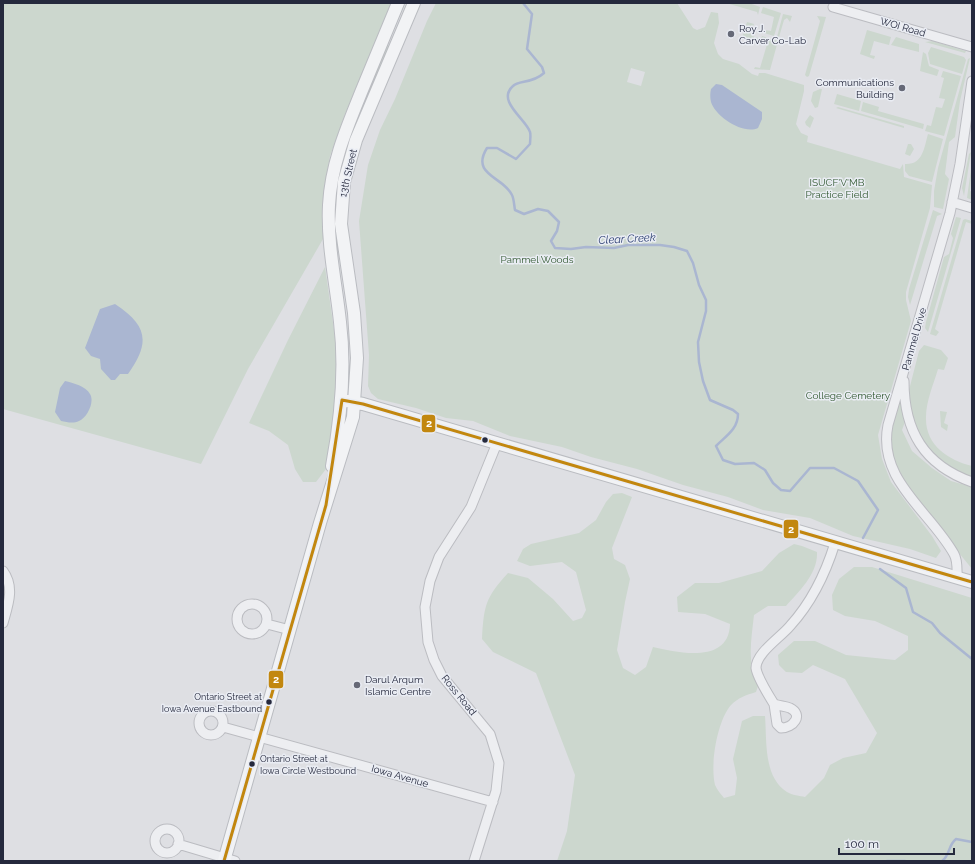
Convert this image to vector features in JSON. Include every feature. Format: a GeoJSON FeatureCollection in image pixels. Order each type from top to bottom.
{"type":"FeatureCollection","features":[{"type":"Feature","properties":{"kind":"main road","name":"13th Street"},"geometry":{"type":"LineString","coordinates":[[326,505],[342,400],[342,348],[329,225],[332,180],[341,141],[398,3]]}},
{"type":"Feature","properties":{"kind":"main road","name":"13th Street"},"geometry":{"type":"LineString","coordinates":[[326,505],[348,440],[355,402],[356,330],[341,224],[344,182],[356,140],[414,3]]}},
{"type":"Feature","properties":{"kind":"main road"},"geometry":{"type":"LineString","coordinates":[[342,400],[355,402],[497,443],[972,582]]}},
{"type":"Feature","properties":{"kind":"main road"},"geometry":{"type":"LineString","coordinates":[[228,860],[260,737],[326,505]]}},
{"type":"Feature","properties":{"kind":"street","name":"WOI Road"},"geometry":{"type":"LineString","coordinates":[[833,7],[972,47]]}},
{"type":"Feature","properties":{"kind":"street","name":"Pammel Drive"},"geometry":{"type":"LineString","coordinates":[[957,578],[954,554],[897,476],[888,456],[885,444],[886,434],[952,202],[972,81]]}},
{"type":"Feature","properties":{"kind":"street"},"geometry":{"type":"LineString","coordinates":[[952,202],[972,208]]}},
{"type":"Feature","properties":{"kind":"street"},"geometry":{"type":"LineString","coordinates":[[904,372],[908,417],[919,445],[939,466],[955,476],[972,482]]}},
{"type":"Feature","properties":{"kind":"street","name":"Ross Road"},"geometry":{"type":"LineString","coordinates":[[474,861],[493,802],[499,776],[499,763],[490,734],[442,676],[428,642],[425,607],[430,581],[439,557],[471,507],[497,443]]}},
{"type":"Feature","properties":{"kind":"street"},"geometry":{"type":"LineString","coordinates":[[774,704],[756,669],[757,662],[768,647],[798,617],[820,580],[835,542]]}},
{"type":"Feature","properties":{"kind":"street"},"geometry":{"type":"LineString","coordinates":[[3,571],[10,583],[10,597],[3,623]]}},
{"type":"Feature","properties":{"kind":"street"},"geometry":{"type":"LineString","coordinates":[[266,624],[290,630]]}},
{"type":"Feature","properties":{"kind":"street","name":"Iowa Avenue"},"geometry":{"type":"LineString","coordinates":[[223,727],[493,802]]}},
{"type":"Feature","properties":{"kind":"street"},"geometry":{"type":"LineString","coordinates":[[178,844],[228,860]]}},
{"type":"Feature","properties":{"kind":"green space"},"geometry":{"type":"Polygon","coordinates":[[[3,3],[391,3],[345,114],[330,156],[324,188],[323,239],[248,369],[201,464],[3,409],[3,3]]]}},
{"type":"Feature","properties":{"kind":"green space","name":"Pammel Woods"},"geometry":{"type":"Polygon","coordinates":[[[436,3],[677,3],[693,28],[697,30],[705,27],[711,12],[718,13],[719,23],[714,43],[718,54],[723,59],[739,64],[752,74],[758,76],[759,73],[765,73],[804,85],[804,91],[796,124],[801,133],[808,136],[807,142],[900,169],[903,164],[904,177],[932,185],[930,208],[906,292],[906,300],[911,321],[878,435],[882,459],[891,482],[932,536],[941,551],[936,558],[910,549],[853,536],[810,518],[763,510],[728,497],[683,485],[637,469],[591,457],[562,447],[510,436],[473,421],[446,418],[416,408],[378,399],[371,393],[368,386],[369,355],[359,221],[368,165],[380,130],[395,99],[427,21],[436,3]],[[631,68],[627,82],[641,86],[645,72],[631,68]]]}},
{"type":"Feature","properties":{"kind":"green space"},"geometry":{"type":"Polygon","coordinates":[[[726,3],[749,3],[760,7],[758,15],[757,12],[726,3]]]}},
{"type":"Feature","properties":{"kind":"green space"},"geometry":{"type":"Polygon","coordinates":[[[763,7],[781,13],[774,36],[764,33],[764,30],[771,31],[774,17],[761,13],[763,7]]]}},
{"type":"Feature","properties":{"kind":"green space"},"geometry":{"type":"Polygon","coordinates":[[[783,14],[792,16],[790,22],[787,18],[784,20],[779,37],[777,37],[783,14]]]}},
{"type":"Feature","properties":{"kind":"green space"},"geometry":{"type":"Polygon","coordinates":[[[817,16],[826,17],[809,76],[807,77],[805,75],[820,21],[817,16]]]}},
{"type":"Feature","properties":{"kind":"green space"},"geometry":{"type":"Polygon","coordinates":[[[747,22],[754,24],[750,32],[752,36],[758,38],[757,41],[742,37],[747,22]]]}},
{"type":"Feature","properties":{"kind":"green space"},"geometry":{"type":"Polygon","coordinates":[[[867,30],[891,37],[889,45],[874,41],[870,55],[875,56],[874,59],[860,54],[867,30]]]}},
{"type":"Feature","properties":{"kind":"green space"},"geometry":{"type":"Polygon","coordinates":[[[762,36],[778,41],[770,70],[754,69],[755,67],[760,68],[768,41],[761,39],[762,36]]]}},
{"type":"Feature","properties":{"kind":"green space"},"geometry":{"type":"Polygon","coordinates":[[[896,37],[919,44],[919,52],[891,45],[896,37]]]}},
{"type":"Feature","properties":{"kind":"green space"},"geometry":{"type":"Polygon","coordinates":[[[933,41],[966,51],[965,53],[925,42],[933,41]]]}},
{"type":"Feature","properties":{"kind":"green space"},"geometry":{"type":"Polygon","coordinates":[[[386,44],[391,47],[371,91],[377,69],[386,44]]]}},
{"type":"Feature","properties":{"kind":"green space"},"geometry":{"type":"Polygon","coordinates":[[[931,47],[964,57],[966,60],[962,74],[930,64],[928,53],[931,47]]]}},
{"type":"Feature","properties":{"kind":"green space"},"geometry":{"type":"Polygon","coordinates":[[[923,52],[926,54],[929,66],[939,70],[937,76],[920,71],[923,52]]]}},
{"type":"Feature","properties":{"kind":"green space"},"geometry":{"type":"Polygon","coordinates":[[[970,58],[960,101],[955,137],[949,142],[945,174],[949,179],[943,209],[934,207],[934,191],[938,168],[968,59],[970,58]]]}},
{"type":"Feature","properties":{"kind":"green space"},"geometry":{"type":"Polygon","coordinates":[[[943,71],[961,76],[944,136],[925,131],[927,125],[931,126],[936,107],[942,108],[945,99],[939,98],[944,78],[941,77],[943,71]]]}},
{"type":"Feature","properties":{"kind":"green space"},"geometry":{"type":"Polygon","coordinates":[[[822,89],[818,107],[815,108],[811,101],[813,92],[822,89]]]}},
{"type":"Feature","properties":{"kind":"green space"},"geometry":{"type":"Polygon","coordinates":[[[837,94],[861,101],[859,111],[834,104],[837,94]]]}},
{"type":"Feature","properties":{"kind":"green space"},"geometry":{"type":"Polygon","coordinates":[[[863,102],[879,107],[878,111],[924,124],[923,129],[861,111],[863,102]]]}},
{"type":"Feature","properties":{"kind":"green space"},"geometry":{"type":"Polygon","coordinates":[[[838,107],[904,126],[904,128],[836,108],[838,107]]]}},
{"type":"Feature","properties":{"kind":"green space"},"geometry":{"type":"Polygon","coordinates":[[[810,115],[814,118],[810,128],[805,122],[810,115]]]}},
{"type":"Feature","properties":{"kind":"green space"},"geometry":{"type":"Polygon","coordinates":[[[928,134],[943,139],[932,182],[909,176],[905,171],[905,164],[916,162],[922,155],[928,134]]]}},
{"type":"Feature","properties":{"kind":"green space"},"geometry":{"type":"Polygon","coordinates":[[[908,144],[911,144],[914,149],[910,156],[905,154],[908,144]]]}},
{"type":"Feature","properties":{"kind":"green space"},"geometry":{"type":"Polygon","coordinates":[[[971,152],[964,196],[962,188],[969,154],[971,152]]]}},
{"type":"Feature","properties":{"kind":"green space"},"geometry":{"type":"Polygon","coordinates":[[[972,162],[970,191],[972,192],[972,200],[967,198],[972,162]]]}},
{"type":"Feature","properties":{"kind":"green space"},"geometry":{"type":"Polygon","coordinates":[[[933,210],[942,214],[937,216],[910,305],[908,297],[909,289],[933,210]]]}},
{"type":"Feature","properties":{"kind":"green space"},"geometry":{"type":"Polygon","coordinates":[[[956,217],[961,218],[928,332],[925,328],[926,322],[944,257],[949,254],[953,238],[951,234],[956,217]]]}},
{"type":"Feature","properties":{"kind":"green space"},"geometry":{"type":"Polygon","coordinates":[[[965,219],[972,221],[972,224],[966,222],[935,329],[939,332],[936,336],[930,334],[963,220],[965,219]]]}},
{"type":"Feature","properties":{"kind":"green space"},"geometry":{"type":"Polygon","coordinates":[[[325,267],[338,358],[334,424],[326,469],[316,482],[303,482],[295,469],[288,445],[269,431],[249,423],[288,340],[325,267]]]}},
{"type":"Feature","properties":{"kind":"green space"},"geometry":{"type":"Polygon","coordinates":[[[924,345],[941,350],[948,358],[944,370],[938,369],[929,398],[926,417],[929,436],[940,450],[947,455],[955,460],[972,466],[972,478],[947,468],[925,448],[913,425],[908,394],[919,351],[924,345]]]}},
{"type":"Feature","properties":{"kind":"green space"},"geometry":{"type":"Polygon","coordinates":[[[901,395],[906,419],[902,430],[912,451],[932,468],[951,481],[972,487],[972,569],[913,493],[895,462],[890,442],[893,422],[901,395]]]}},
{"type":"Feature","properties":{"kind":"green space"},"geometry":{"type":"Polygon","coordinates":[[[940,411],[947,412],[944,423],[948,425],[947,431],[941,427],[940,411]]]}},
{"type":"Feature","properties":{"kind":"green space"},"geometry":{"type":"Polygon","coordinates":[[[622,493],[632,497],[612,548],[614,559],[625,565],[630,579],[617,650],[623,668],[635,675],[646,667],[653,647],[676,652],[701,653],[712,650],[721,645],[727,637],[730,624],[705,614],[678,612],[677,597],[695,583],[719,583],[762,571],[779,553],[794,544],[817,552],[814,568],[807,582],[786,606],[768,606],[754,615],[751,660],[758,686],[756,692],[736,700],[726,712],[718,732],[714,755],[713,766],[715,785],[724,798],[735,795],[737,778],[733,759],[742,721],[753,716],[765,716],[770,768],[779,785],[787,792],[805,797],[824,778],[830,765],[843,758],[866,753],[877,733],[845,679],[813,665],[802,673],[786,672],[779,665],[778,655],[794,641],[815,641],[846,655],[895,660],[908,650],[908,636],[875,621],[845,616],[833,610],[832,595],[839,579],[854,567],[872,567],[972,598],[972,861],[557,861],[567,831],[575,775],[536,673],[493,652],[482,639],[485,610],[490,596],[508,573],[528,578],[553,599],[573,621],[582,618],[586,610],[576,572],[562,562],[530,566],[517,561],[523,549],[531,544],[579,533],[596,520],[606,502],[613,494],[622,493]]]}},
{"type":"Feature","properties":{"kind":"water"},"geometry":{"type":"Polygon","coordinates":[[[716,84],[722,85],[762,112],[762,119],[758,128],[745,129],[738,127],[730,123],[718,113],[711,102],[710,97],[711,89],[716,84]]]}},
{"type":"Feature","properties":{"kind":"water"},"geometry":{"type":"Polygon","coordinates":[[[115,304],[134,319],[142,335],[142,343],[140,353],[128,374],[120,374],[115,380],[111,380],[101,369],[100,359],[91,356],[85,348],[100,309],[115,304]]]}},
{"type":"Feature","properties":{"kind":"water"},"geometry":{"type":"Polygon","coordinates":[[[65,381],[86,389],[91,397],[91,405],[85,417],[77,422],[61,421],[55,412],[60,388],[65,381]]]}},
{"type":"Feature","properties":{"kind":"waterway","name":"Clear Creek"},"geometry":{"type":"LineString","coordinates":[[523,3],[532,14],[527,49],[542,67],[544,73],[535,79],[513,86],[509,92],[508,98],[510,104],[530,132],[530,144],[516,159],[497,148],[487,148],[483,157],[485,170],[508,189],[513,197],[515,210],[524,214],[538,209],[548,211],[559,222],[557,231],[551,241],[555,248],[614,248],[628,245],[660,245],[687,251],[693,263],[699,285],[706,300],[706,311],[698,342],[699,362],[703,381],[710,400],[733,410],[738,414],[734,428],[716,446],[723,460],[735,464],[754,463],[765,470],[773,483],[781,490],[790,491],[810,468],[834,468],[858,481],[878,510],[863,538]]}},
{"type":"Feature","properties":{"kind":"waterway","name":"Clear Creek"},"geometry":{"type":"LineString","coordinates":[[880,569],[906,588],[913,612],[932,623],[940,633],[972,659]]}},
{"type":"Feature","properties":{"kind":"waterway","name":"Clear Creek"},"geometry":{"type":"LineString","coordinates":[[942,861],[945,859],[953,841],[956,839],[972,842]]}},
{"type":"Feature","properties":{"kind":"waterway","name":"Clear Creek"},"geometry":{"type":"LineString","coordinates":[[887,861],[905,861]]}},
{"type":"Feature","properties":{"kind":"transit line","name":"2"},"geometry":{"type":"LineString","coordinates":[[224,861],[326,505],[342,400],[363,404],[972,582]]}},
{"type":"Feature","properties":{"kind":"place","name":"Roy J. Carver Co-Lab"},"geometry":{"type":"Point","coordinates":[731,34]}},
{"type":"Feature","properties":{"kind":"place","name":"Communications Building"},"geometry":{"type":"Point","coordinates":[902,88]}},
{"type":"Feature","properties":{"kind":"place","name":"Darul Arqum Islamic Centre"},"geometry":{"type":"Point","coordinates":[357,685]}},
{"type":"Feature","properties":{"kind":"place","name":"Ontario Street at Iowa Avenue Eastbound"},"geometry":{"type":"Point","coordinates":[269,702]}},
{"type":"Feature","properties":{"kind":"place","name":"Ontario Street at Iowa Circle Westbound"},"geometry":{"type":"Point","coordinates":[252,764]}},
{"type":"Feature","properties":{"kind":"park label","name":"ISUCF'V'MB Practice Field"},"geometry":{"type":"Point","coordinates":[837,188]}},
{"type":"Feature","properties":{"kind":"park label","name":"College Cemetery"},"geometry":{"type":"Point","coordinates":[848,395]}}]}
